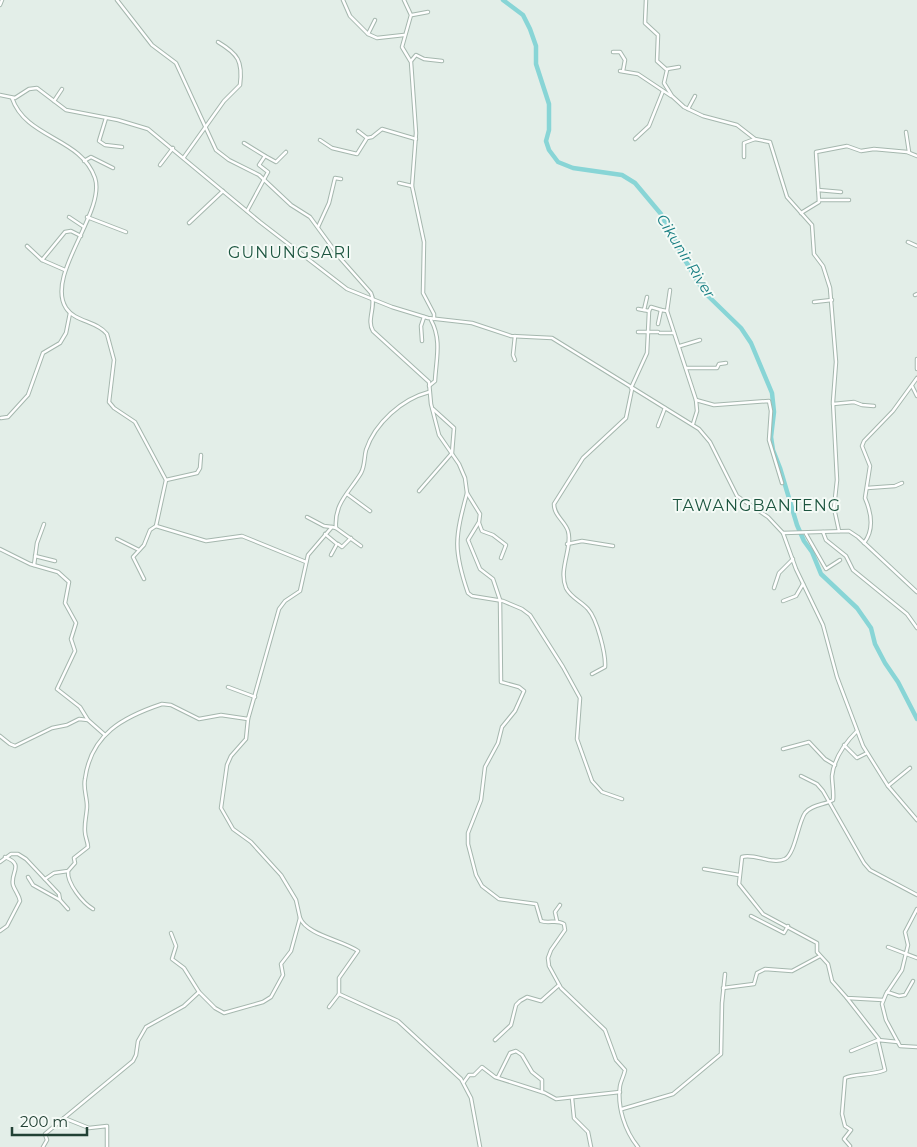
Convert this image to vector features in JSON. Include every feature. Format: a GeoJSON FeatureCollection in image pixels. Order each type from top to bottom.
{"type":"FeatureCollection","features":[{"type":"Feature","properties":{"kind":"street"},"geometry":{"type":"LineString","coordinates":[[0,6],[2,0]]}},
{"type":"Feature","properties":{"kind":"street"},"geometry":{"type":"LineString","coordinates":[[117,0],[152,45],[176,63],[220,155],[253,171],[291,205],[310,217],[340,258],[371,293],[371,327],[427,379],[439,434],[452,453],[465,478],[467,493],[456,541],[467,588],[472,596],[527,612],[563,667],[580,698],[577,739],[592,781],[602,792],[622,799]]}},
{"type":"Feature","properties":{"kind":"street"},"geometry":{"type":"LineString","coordinates":[[343,0],[350,16],[368,34],[377,38],[404,35]]}},
{"type":"Feature","properties":{"kind":"street"},"geometry":{"type":"LineString","coordinates":[[404,0],[411,15],[402,47],[411,62],[416,139],[412,186],[424,242],[424,293],[434,314],[433,319],[439,349],[435,368],[435,381],[429,386]]}},
{"type":"Feature","properties":{"kind":"street"},"geometry":{"type":"LineString","coordinates":[[646,0],[645,23],[658,34],[657,61],[667,69],[678,67]]}},
{"type":"Feature","properties":{"kind":"street"},"geometry":{"type":"LineString","coordinates":[[411,15],[428,12]]}},
{"type":"Feature","properties":{"kind":"street"},"geometry":{"type":"LineString","coordinates":[[368,34],[375,20]]}},
{"type":"Feature","properties":{"kind":"street"},"geometry":{"type":"LineString","coordinates":[[184,157],[240,83],[240,65],[235,54],[218,42]]}},
{"type":"Feature","properties":{"kind":"street"},"geometry":{"type":"LineString","coordinates":[[613,52],[620,52],[624,60],[621,71],[638,74],[688,109],[702,116],[736,125],[755,139],[770,142],[783,190],[813,229],[814,254],[826,272],[832,300],[836,362],[833,404],[837,475],[834,508],[839,531]]}},
{"type":"Feature","properties":{"kind":"street"},"geometry":{"type":"LineString","coordinates":[[411,62],[416,54],[424,60],[442,61]]}},
{"type":"Feature","properties":{"kind":"street"},"geometry":{"type":"LineString","coordinates":[[667,69],[664,83],[672,96]]}},
{"type":"Feature","properties":{"kind":"street"},"geometry":{"type":"LineString","coordinates":[[0,95],[12,98],[29,89],[37,88],[66,110],[148,129],[247,211],[340,284],[372,299],[424,317],[472,323],[504,335],[540,336],[558,341],[584,360],[693,424],[710,442],[737,496],[768,517],[783,533],[803,584],[812,598],[823,625],[837,677],[867,753],[888,786],[917,820]]}},
{"type":"Feature","properties":{"kind":"street"},"geometry":{"type":"LineString","coordinates":[[54,102],[62,89]]}},
{"type":"Feature","properties":{"kind":"street"},"geometry":{"type":"LineString","coordinates":[[635,139],[646,130],[663,91]]}},
{"type":"Feature","properties":{"kind":"street"},"geometry":{"type":"LineString","coordinates":[[688,109],[695,96]]}},
{"type":"Feature","properties":{"kind":"street"},"geometry":{"type":"LineString","coordinates":[[12,98],[18,111],[26,121],[63,143],[90,167],[96,186],[81,236],[65,270],[64,305],[70,313],[106,332],[114,360],[109,402],[114,408],[135,422],[166,480],[156,526],[150,530],[144,545],[134,554],[133,559],[144,579]]}},
{"type":"Feature","properties":{"kind":"street"},"geometry":{"type":"LineString","coordinates":[[106,119],[99,141],[104,145],[122,147]]}},
{"type":"Feature","properties":{"kind":"street"},"geometry":{"type":"LineString","coordinates":[[320,140],[332,148],[357,154],[367,138],[372,137],[382,129],[416,139]]}},
{"type":"Feature","properties":{"kind":"street"},"geometry":{"type":"LineString","coordinates":[[358,131],[367,138]]}},
{"type":"Feature","properties":{"kind":"street"},"geometry":{"type":"LineString","coordinates":[[906,132],[910,152]]}},
{"type":"Feature","properties":{"kind":"street"},"geometry":{"type":"LineString","coordinates":[[744,157],[744,143],[755,139]]}},
{"type":"Feature","properties":{"kind":"street"},"geometry":{"type":"LineString","coordinates":[[244,143],[276,162],[286,152]]}},
{"type":"Feature","properties":{"kind":"street"},"geometry":{"type":"LineString","coordinates":[[801,213],[818,204],[817,152],[847,146],[861,151],[874,149],[910,152],[917,156]]}},
{"type":"Feature","properties":{"kind":"street"},"geometry":{"type":"LineString","coordinates":[[160,165],[173,148]]}},
{"type":"Feature","properties":{"kind":"street"},"geometry":{"type":"LineString","coordinates":[[247,211],[268,171],[259,165],[265,156]]}},
{"type":"Feature","properties":{"kind":"street"},"geometry":{"type":"LineString","coordinates":[[84,161],[91,157],[113,168]]}},
{"type":"Feature","properties":{"kind":"street"},"geometry":{"type":"LineString","coordinates":[[318,228],[329,204],[335,178],[341,179]]}},
{"type":"Feature","properties":{"kind":"street"},"geometry":{"type":"LineString","coordinates":[[399,183],[412,186]]}},
{"type":"Feature","properties":{"kind":"street"},"geometry":{"type":"LineString","coordinates":[[188,223],[223,190]]}},
{"type":"Feature","properties":{"kind":"street"},"geometry":{"type":"LineString","coordinates":[[818,190],[841,192]]}},
{"type":"Feature","properties":{"kind":"street"},"geometry":{"type":"LineString","coordinates":[[819,200],[849,200]]}},
{"type":"Feature","properties":{"kind":"street"},"geometry":{"type":"LineString","coordinates":[[69,217],[84,227]]}},
{"type":"Feature","properties":{"kind":"street"},"geometry":{"type":"LineString","coordinates":[[87,217],[126,232]]}},
{"type":"Feature","properties":{"kind":"street"},"geometry":{"type":"LineString","coordinates":[[42,260],[65,232],[71,231],[81,236]]}},
{"type":"Feature","properties":{"kind":"street"},"geometry":{"type":"LineString","coordinates":[[908,242],[917,246]]}},
{"type":"Feature","properties":{"kind":"street"},"geometry":{"type":"LineString","coordinates":[[27,246],[42,260],[65,270]]}},
{"type":"Feature","properties":{"kind":"street"},"geometry":{"type":"LineString","coordinates":[[670,290],[667,311],[696,400],[697,411],[693,424]]}},
{"type":"Feature","properties":{"kind":"street"},"geometry":{"type":"LineString","coordinates":[[644,310],[647,297]]}},
{"type":"Feature","properties":{"kind":"street"},"geometry":{"type":"LineString","coordinates":[[814,302],[832,300]]}},
{"type":"Feature","properties":{"kind":"street"},"geometry":{"type":"LineString","coordinates":[[592,674],[605,667],[605,657],[590,611],[570,594],[565,585],[568,530],[556,514],[555,501],[583,458],[626,418],[631,388],[646,356],[649,311],[651,307],[667,311]]}},
{"type":"Feature","properties":{"kind":"street"},"geometry":{"type":"LineString","coordinates":[[638,308],[649,311]]}},
{"type":"Feature","properties":{"kind":"street"},"geometry":{"type":"LineString","coordinates":[[658,324],[661,310]]}},
{"type":"Feature","properties":{"kind":"street"},"geometry":{"type":"LineString","coordinates":[[0,418],[8,417],[28,395],[43,353],[60,343],[66,333],[70,313]]}},
{"type":"Feature","properties":{"kind":"street"},"geometry":{"type":"LineString","coordinates":[[422,341],[421,326],[424,317]]}},
{"type":"Feature","properties":{"kind":"street"},"geometry":{"type":"LineString","coordinates":[[638,332],[674,333]]}},
{"type":"Feature","properties":{"kind":"street"},"geometry":{"type":"LineString","coordinates":[[515,336],[513,355],[516,360]]}},
{"type":"Feature","properties":{"kind":"street"},"geometry":{"type":"LineString","coordinates":[[679,347],[700,340]]}},
{"type":"Feature","properties":{"kind":"street"},"geometry":{"type":"LineString","coordinates":[[917,359],[917,368]]}},
{"type":"Feature","properties":{"kind":"street"},"geometry":{"type":"LineString","coordinates":[[686,368],[717,368],[719,364],[726,363]]}},
{"type":"Feature","properties":{"kind":"street"},"geometry":{"type":"LineString","coordinates":[[864,543],[870,536],[871,508],[865,498],[870,478],[870,466],[862,449],[864,441],[883,422],[917,378]]}},
{"type":"Feature","properties":{"kind":"street"},"geometry":{"type":"LineString","coordinates":[[912,386],[917,396]]}},
{"type":"Feature","properties":{"kind":"street"},"geometry":{"type":"LineString","coordinates":[[336,528],[336,511],[362,471],[366,449],[378,425],[406,402],[429,392]]}},
{"type":"Feature","properties":{"kind":"street"},"geometry":{"type":"LineString","coordinates":[[696,400],[714,405],[768,402],[771,412],[769,440],[782,483]]}},
{"type":"Feature","properties":{"kind":"street"},"geometry":{"type":"LineString","coordinates":[[833,404],[854,402],[874,406]]}},
{"type":"Feature","properties":{"kind":"street"},"geometry":{"type":"LineString","coordinates":[[419,491],[452,453],[454,428],[432,408]]}},
{"type":"Feature","properties":{"kind":"street"},"geometry":{"type":"LineString","coordinates":[[658,426],[665,408]]}},
{"type":"Feature","properties":{"kind":"street"},"geometry":{"type":"LineString","coordinates":[[166,480],[199,472],[202,455]]}},
{"type":"Feature","properties":{"kind":"street"},"geometry":{"type":"LineString","coordinates":[[866,488],[895,486],[902,483]]}},
{"type":"Feature","properties":{"kind":"street"},"geometry":{"type":"LineString","coordinates":[[467,493],[478,510],[482,531],[493,535],[506,545],[501,558]]}},
{"type":"Feature","properties":{"kind":"street"},"geometry":{"type":"LineString","coordinates":[[347,494],[370,511]]}},
{"type":"Feature","properties":{"kind":"street"},"geometry":{"type":"LineString","coordinates":[[308,518],[324,526],[336,528],[360,546]]}},
{"type":"Feature","properties":{"kind":"street"},"geometry":{"type":"LineString","coordinates":[[479,522],[468,540],[480,569],[494,579],[500,603],[501,682],[520,687],[524,691],[515,711],[502,727],[498,743],[485,767],[481,800],[470,827],[468,844],[476,875],[482,886],[501,900],[536,904],[541,921],[549,923],[557,921],[564,924],[565,930],[553,946],[548,958],[559,985],[605,1030],[616,1060],[625,1070],[620,1092],[625,1127],[638,1147]]}},
{"type":"Feature","properties":{"kind":"street"},"geometry":{"type":"LineString","coordinates":[[34,565],[44,524]]}},
{"type":"Feature","properties":{"kind":"street"},"geometry":{"type":"LineString","coordinates":[[156,526],[206,542],[242,536],[306,562]]}},
{"type":"Feature","properties":{"kind":"street"},"geometry":{"type":"LineString","coordinates":[[329,1007],[339,994],[339,978],[358,951],[334,939],[309,930],[300,918],[296,900],[285,881],[251,842],[233,829],[222,810],[227,764],[246,738],[248,719],[255,697],[259,674],[279,610],[285,601],[300,591],[308,555],[332,527]]}},
{"type":"Feature","properties":{"kind":"street"},"geometry":{"type":"LineString","coordinates":[[823,532],[826,540],[846,556],[853,570],[907,614],[917,628]]}},
{"type":"Feature","properties":{"kind":"street"},"geometry":{"type":"LineString","coordinates":[[783,533],[849,532],[864,543],[917,592]]}},
{"type":"Feature","properties":{"kind":"street"},"geometry":{"type":"LineString","coordinates":[[325,534],[343,547],[351,538]]}},
{"type":"Feature","properties":{"kind":"street"},"geometry":{"type":"LineString","coordinates":[[805,534],[826,569],[840,560]]}},
{"type":"Feature","properties":{"kind":"street"},"geometry":{"type":"LineString","coordinates":[[117,539],[139,550]]}},
{"type":"Feature","properties":{"kind":"street"},"geometry":{"type":"LineString","coordinates":[[567,544],[582,541],[614,546]]}},
{"type":"Feature","properties":{"kind":"street"},"geometry":{"type":"LineString","coordinates":[[331,555],[337,544]]}},
{"type":"Feature","properties":{"kind":"street"},"geometry":{"type":"LineString","coordinates":[[0,549],[34,565],[58,572],[69,582],[65,603],[76,622],[71,639],[75,651],[57,689],[80,707],[88,720],[105,735]]}},
{"type":"Feature","properties":{"kind":"street"},"geometry":{"type":"LineString","coordinates":[[35,556],[55,561]]}},
{"type":"Feature","properties":{"kind":"street"},"geometry":{"type":"LineString","coordinates":[[774,588],[779,573],[793,559]]}},
{"type":"Feature","properties":{"kind":"street"},"geometry":{"type":"LineString","coordinates":[[782,601],[796,596],[803,584]]}},
{"type":"Feature","properties":{"kind":"street"},"geometry":{"type":"LineString","coordinates":[[228,688],[255,697]]}},
{"type":"Feature","properties":{"kind":"street"},"geometry":{"type":"LineString","coordinates":[[45,879],[54,874],[68,872],[75,863],[74,858],[88,847],[85,833],[87,807],[84,780],[89,760],[105,735],[115,725],[162,704],[171,705],[199,719],[221,716],[248,719]]}},
{"type":"Feature","properties":{"kind":"street"},"geometry":{"type":"LineString","coordinates":[[0,736],[15,746],[52,728],[69,725],[79,719],[88,720]]}},
{"type":"Feature","properties":{"kind":"street"},"geometry":{"type":"LineString","coordinates":[[850,1146],[844,1138],[851,1130],[845,1126],[842,1114],[844,1080],[847,1077],[870,1076],[886,1070],[879,1040],[847,998],[835,986],[828,964],[820,956],[817,943],[760,911],[741,888],[739,875],[740,862],[744,856],[778,860],[786,858],[790,853],[806,813],[814,807],[829,802],[834,798],[832,776],[835,765],[844,745],[857,731]]}},
{"type":"Feature","properties":{"kind":"street"},"geometry":{"type":"LineString","coordinates":[[783,748],[809,742],[824,759],[835,765]]}},
{"type":"Feature","properties":{"kind":"street"},"geometry":{"type":"LineString","coordinates":[[844,745],[857,758],[867,753]]}},
{"type":"Feature","properties":{"kind":"street"},"geometry":{"type":"LineString","coordinates":[[888,786],[910,768]]}},
{"type":"Feature","properties":{"kind":"street"},"geometry":{"type":"LineString","coordinates":[[801,776],[816,784],[829,802],[854,848],[870,870],[917,895]]}},
{"type":"Feature","properties":{"kind":"street"},"geometry":{"type":"LineString","coordinates":[[0,862],[5,857],[20,855],[59,894],[60,900]]}},
{"type":"Feature","properties":{"kind":"street"},"geometry":{"type":"LineString","coordinates":[[0,931],[7,926],[20,901],[13,883],[15,863],[5,857]]}},
{"type":"Feature","properties":{"kind":"street"},"geometry":{"type":"LineString","coordinates":[[704,869],[739,875]]}},
{"type":"Feature","properties":{"kind":"street"},"geometry":{"type":"LineString","coordinates":[[68,872],[69,880],[88,905],[94,909]]}},
{"type":"Feature","properties":{"kind":"street"},"geometry":{"type":"LineString","coordinates":[[28,877],[35,886],[60,900],[68,909]]}},
{"type":"Feature","properties":{"kind":"street"},"geometry":{"type":"LineString","coordinates":[[557,921],[555,912],[560,905]]}},
{"type":"Feature","properties":{"kind":"street"},"geometry":{"type":"LineString","coordinates":[[917,909],[906,932],[908,945],[902,970],[883,1000],[883,1011],[901,1047],[917,1047]]}},
{"type":"Feature","properties":{"kind":"street"},"geometry":{"type":"LineString","coordinates":[[751,916],[784,932],[788,926]]}},
{"type":"Feature","properties":{"kind":"street"},"geometry":{"type":"LineString","coordinates":[[171,933],[176,946],[172,959],[185,969],[199,992],[224,1014],[271,998],[282,977],[281,964],[291,951],[300,918]]}},
{"type":"Feature","properties":{"kind":"street"},"geometry":{"type":"LineString","coordinates":[[888,948],[917,958]]}},
{"type":"Feature","properties":{"kind":"street"},"geometry":{"type":"LineString","coordinates":[[723,988],[754,984],[757,973],[761,970],[792,971],[820,956]]}},
{"type":"Feature","properties":{"kind":"street"},"geometry":{"type":"LineString","coordinates":[[622,1109],[673,1094],[721,1055],[725,974]]}},
{"type":"Feature","properties":{"kind":"street"},"geometry":{"type":"LineString","coordinates":[[887,992],[899,996],[905,995],[913,981]]}},
{"type":"Feature","properties":{"kind":"street"},"geometry":{"type":"LineString","coordinates":[[495,1040],[511,1025],[516,1005],[520,1000],[528,998],[541,1001],[559,985]]}},
{"type":"Feature","properties":{"kind":"street"},"geometry":{"type":"LineString","coordinates":[[43,1147],[48,1140],[45,1134],[133,1061],[138,1041],[146,1027],[184,1006],[199,992]]}},
{"type":"Feature","properties":{"kind":"street"},"geometry":{"type":"LineString","coordinates":[[339,994],[398,1021],[464,1083],[477,1120],[480,1147]]}},
{"type":"Feature","properties":{"kind":"street"},"geometry":{"type":"LineString","coordinates":[[847,998],[883,1000]]}},
{"type":"Feature","properties":{"kind":"street"},"geometry":{"type":"LineString","coordinates":[[851,1051],[879,1040],[898,1042]]}},
{"type":"Feature","properties":{"kind":"street"},"geometry":{"type":"LineString","coordinates":[[498,1077],[510,1053],[516,1051],[523,1056],[532,1072],[542,1081],[542,1092]]}},
{"type":"Feature","properties":{"kind":"street"},"geometry":{"type":"LineString","coordinates":[[464,1083],[469,1076],[474,1075],[481,1067],[498,1077],[542,1092],[556,1099],[620,1092]]}},
{"type":"Feature","properties":{"kind":"street"},"geometry":{"type":"LineString","coordinates":[[572,1098],[574,1118],[588,1132],[591,1147]]}},
{"type":"Feature","properties":{"kind":"street"},"geometry":{"type":"LineString","coordinates":[[64,1118],[91,1129],[107,1126],[107,1147]]}},
{"type":"Feature","properties":{"kind":"waterway","name":"Cikunir River"},"geometry":{"type":"LineString","coordinates":[[503,0],[523,15],[536,46],[536,64],[549,104],[549,130],[546,141],[549,150],[558,162],[573,168],[622,175],[635,183],[661,214],[704,292],[741,328],[751,343],[772,393],[774,412],[771,437],[773,450],[804,541],[812,552],[821,574],[857,608],[871,628],[875,644],[898,682],[917,719]]}},
{"type":"Feature","properties":{"kind":"district","name":"GUNUNGSARI"},"geometry":{"type":"Point","coordinates":[290,252]}},
{"type":"Feature","properties":{"kind":"district","name":"TAWANGBANTENG"},"geometry":{"type":"Point","coordinates":[757,505]}}]}
